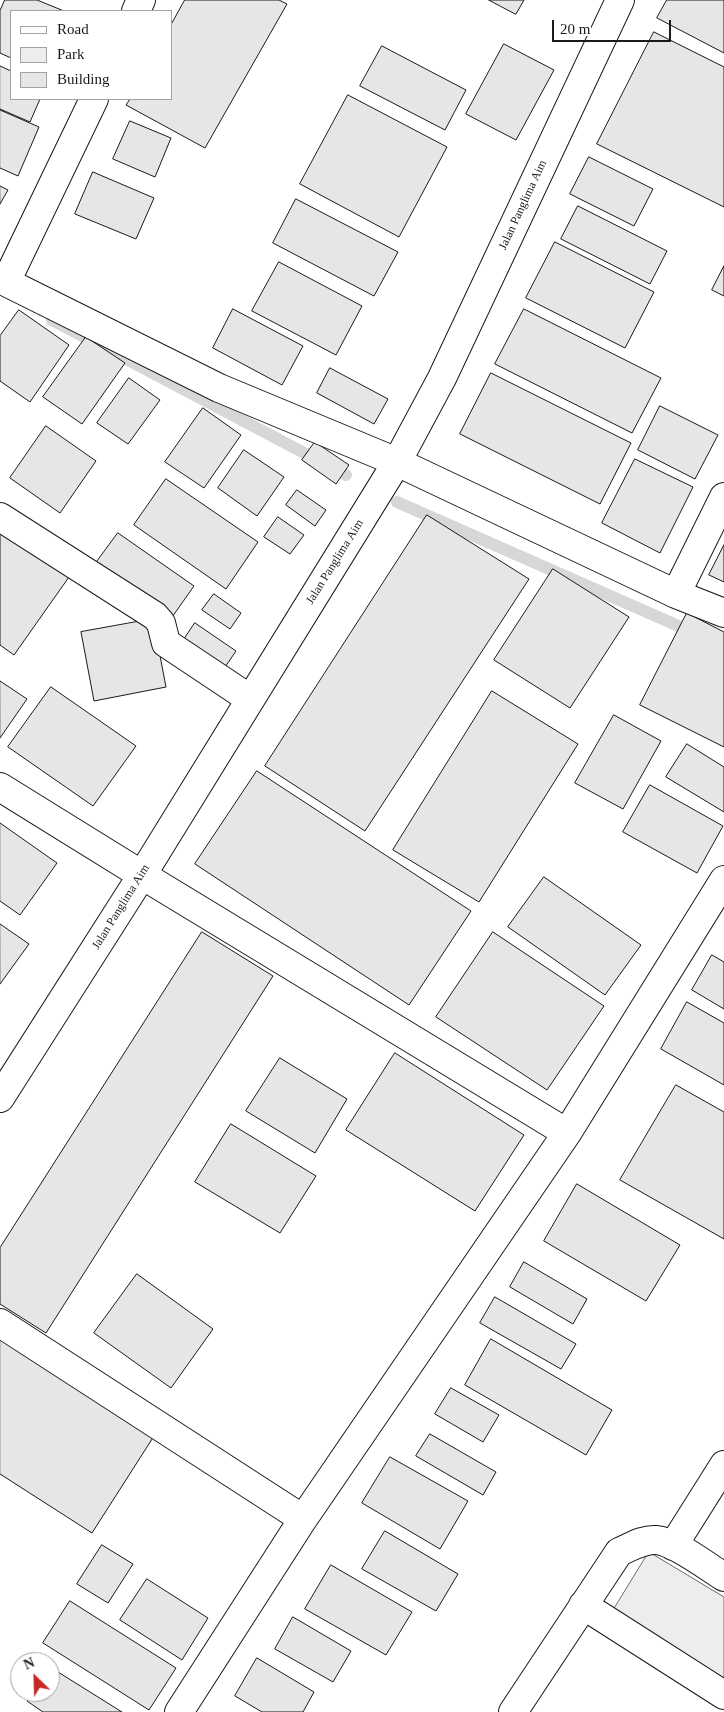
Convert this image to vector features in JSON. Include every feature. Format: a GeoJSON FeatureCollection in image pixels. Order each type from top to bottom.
{"type":"FeatureCollection","features":[{"type":"Feature","properties":{"kind":"street","name":"Jalan Panglima Aim"},"geometry":{"type":"LineString","coordinates":[[0,1098],[142,875],[397,462],[442,378],[620,0]]}},
{"type":"Feature","properties":{"kind":"street"},"geometry":{"type":"LineString","coordinates":[[94,100],[3,281],[219,388],[397,462],[676,594],[724,613]]}},
{"type":"Feature","properties":{"kind":"street"},"geometry":{"type":"LineString","coordinates":[[676,594],[724,497]]}},
{"type":"Feature","properties":{"kind":"street"},"geometry":{"type":"LineString","coordinates":[[0,517],[155,616],[161,623],[166,643],[250,699]]}},
{"type":"Feature","properties":{"kind":"street"},"geometry":{"type":"LineString","coordinates":[[0,788],[567,1133]]}},
{"type":"Feature","properties":{"kind":"street"},"geometry":{"type":"LineString","coordinates":[[179,1712],[303,1519],[567,1133],[724,880]]}},
{"type":"Feature","properties":{"kind":"street"},"geometry":{"type":"LineString","coordinates":[[0,1323],[303,1519]]}},
{"type":"Feature","properties":{"kind":"street"},"geometry":{"type":"LineString","coordinates":[[673,1546],[724,1464]]}},
{"type":"Feature","properties":{"kind":"street"},"geometry":{"type":"LineString","coordinates":[[513,1712],[619,1552],[644,1541],[657,1540],[673,1546],[724,1577]]}},
{"type":"Feature","properties":{"kind":"street"},"geometry":{"type":"LineString","coordinates":[[583,1605],[724,1694]]}},
{"type":"Feature","properties":{"kind":"green space"},"geometry":{"type":"Polygon","coordinates":[[[649,1552],[724,1597],[724,1683],[611,1614],[649,1552]]]}},
{"type":"Feature","properties":{"kind":"building"},"geometry":{"type":"Polygon","coordinates":[[[5,0],[37,0],[62,10],[10,10],[10,58],[0,53],[0,11],[5,0]]]}},
{"type":"Feature","properties":{"kind":"building"},"geometry":{"type":"Polygon","coordinates":[[[185,0],[279,0],[287,4],[205,148],[126,105],[129,100],[172,100],[172,23],[185,0]]]}},
{"type":"Feature","properties":{"kind":"building"},"geometry":{"type":"Polygon","coordinates":[[[489,0],[524,0],[516,14],[489,0]]]}},
{"type":"Feature","properties":{"kind":"building"},"geometry":{"type":"Polygon","coordinates":[[[667,0],[724,0],[724,53],[657,18],[667,0]]]}},
{"type":"Feature","properties":{"kind":"building"},"geometry":{"type":"Polygon","coordinates":[[[654,32],[724,67],[724,207],[597,144],[654,32]]]}},
{"type":"Feature","properties":{"kind":"building"},"geometry":{"type":"Polygon","coordinates":[[[504,44],[554,70],[516,140],[466,114],[504,44]]]}},
{"type":"Feature","properties":{"kind":"building"},"geometry":{"type":"Polygon","coordinates":[[[382,46],[466,90],[445,130],[360,86],[382,46]]]}},
{"type":"Feature","properties":{"kind":"building"},"geometry":{"type":"Polygon","coordinates":[[[0,66],[10,71],[10,100],[40,100],[30,122],[0,109],[0,66]]]}},
{"type":"Feature","properties":{"kind":"building"},"geometry":{"type":"Polygon","coordinates":[[[348,95],[447,147],[399,237],[300,184],[348,95]]]}},
{"type":"Feature","properties":{"kind":"building"},"geometry":{"type":"Polygon","coordinates":[[[0,110],[39,127],[18,176],[0,168],[0,110]]]}},
{"type":"Feature","properties":{"kind":"building"},"geometry":{"type":"Polygon","coordinates":[[[130,121],[171,138],[155,177],[113,159],[130,121]]]}},
{"type":"Feature","properties":{"kind":"building"},"geometry":{"type":"Polygon","coordinates":[[[589,157],[653,189],[634,226],[570,194],[589,157]]]}},
{"type":"Feature","properties":{"kind":"building"},"geometry":{"type":"Polygon","coordinates":[[[93,172],[154,198],[136,239],[75,214],[93,172]]]}},
{"type":"Feature","properties":{"kind":"building"},"geometry":{"type":"Polygon","coordinates":[[[0,186],[8,190],[0,204],[0,186]]]}},
{"type":"Feature","properties":{"kind":"building"},"geometry":{"type":"Polygon","coordinates":[[[296,199],[398,252],[374,296],[273,243],[296,199]]]}},
{"type":"Feature","properties":{"kind":"building"},"geometry":{"type":"Polygon","coordinates":[[[578,206],[667,251],[650,284],[561,239],[578,206]]]}},
{"type":"Feature","properties":{"kind":"building"},"geometry":{"type":"Polygon","coordinates":[[[555,242],[654,292],[625,348],[526,298],[555,242]]]}},
{"type":"Feature","properties":{"kind":"building"},"geometry":{"type":"Polygon","coordinates":[[[279,262],[362,306],[336,355],[252,311],[279,262]]]}},
{"type":"Feature","properties":{"kind":"building"},"geometry":{"type":"Polygon","coordinates":[[[724,266],[724,296],[712,290],[724,266]]]}},
{"type":"Feature","properties":{"kind":"building"},"geometry":{"type":"Polygon","coordinates":[[[233,309],[303,346],[282,385],[213,348],[233,309]]]}},
{"type":"Feature","properties":{"kind":"building"},"geometry":{"type":"Polygon","coordinates":[[[524,309],[661,378],[632,433],[495,364],[524,309]]]}},
{"type":"Feature","properties":{"kind":"building"},"geometry":{"type":"Polygon","coordinates":[[[19,310],[69,345],[30,402],[0,381],[0,336],[19,310]]]}},
{"type":"Feature","properties":{"kind":"building"},"geometry":{"type":"Polygon","coordinates":[[[86,337],[125,363],[82,424],[43,397],[86,337]]]}},
{"type":"Feature","properties":{"kind":"building"},"geometry":{"type":"Polygon","coordinates":[[[330,368],[388,399],[374,424],[317,393],[330,368]]]}},
{"type":"Feature","properties":{"kind":"building"},"geometry":{"type":"Polygon","coordinates":[[[491,373],[631,443],[600,504],[460,434],[491,373]]]}},
{"type":"Feature","properties":{"kind":"building"},"geometry":{"type":"Polygon","coordinates":[[[129,378],[160,400],[128,444],[97,423],[129,378]]]}},
{"type":"Feature","properties":{"kind":"building"},"geometry":{"type":"Polygon","coordinates":[[[660,406],[718,435],[695,479],[638,450],[660,406]]]}},
{"type":"Feature","properties":{"kind":"building"},"geometry":{"type":"Polygon","coordinates":[[[203,408],[241,435],[204,488],[165,462],[203,408]]]}},
{"type":"Feature","properties":{"kind":"building"},"geometry":{"type":"Polygon","coordinates":[[[46,426],[96,461],[60,513],[10,478],[46,426]]]}},
{"type":"Feature","properties":{"kind":"building"},"geometry":{"type":"Polygon","coordinates":[[[315,442],[349,465],[336,484],[302,460],[315,442]]]}},
{"type":"Feature","properties":{"kind":"building"},"geometry":{"type":"Polygon","coordinates":[[[244,450],[284,477],[257,516],[218,488],[244,450]]]}},
{"type":"Feature","properties":{"kind":"building"},"geometry":{"type":"Polygon","coordinates":[[[635,459],[693,487],[660,553],[602,523],[635,459]]]}},
{"type":"Feature","properties":{"kind":"building"},"geometry":{"type":"Polygon","coordinates":[[[166,479],[258,542],[226,589],[134,525],[166,479]]]}},
{"type":"Feature","properties":{"kind":"building"},"geometry":{"type":"Polygon","coordinates":[[[297,490],[326,510],[315,526],[286,505],[297,490]]]}},
{"type":"Feature","properties":{"kind":"building"},"geometry":{"type":"Polygon","coordinates":[[[427,515],[529,579],[365,831],[265,766],[427,515]]]}},
{"type":"Feature","properties":{"kind":"building"},"geometry":{"type":"Polygon","coordinates":[[[278,517],[304,535],[290,554],[264,537],[278,517]]]}},
{"type":"Feature","properties":{"kind":"building"},"geometry":{"type":"Polygon","coordinates":[[[3,530],[69,577],[14,655],[0,645],[0,534],[3,530]]]}},
{"type":"Feature","properties":{"kind":"building"},"geometry":{"type":"Polygon","coordinates":[[[118,533],[194,586],[170,620],[93,567],[118,533]]]}},
{"type":"Feature","properties":{"kind":"building"},"geometry":{"type":"Polygon","coordinates":[[[724,545],[724,582],[709,575],[724,545]]]}},
{"type":"Feature","properties":{"kind":"building"},"geometry":{"type":"Polygon","coordinates":[[[553,569],[629,617],[570,708],[494,660],[553,569]]]}},
{"type":"Feature","properties":{"kind":"building"},"geometry":{"type":"Polygon","coordinates":[[[214,594],[241,613],[230,629],[202,610],[214,594]]]}},
{"type":"Feature","properties":{"kind":"building"},"geometry":{"type":"Polygon","coordinates":[[[687,613],[724,632],[724,747],[640,705],[687,613]]]}},
{"type":"Feature","properties":{"kind":"building"},"geometry":{"type":"Polygon","coordinates":[[[153,619],[166,687],[94,701],[81,632],[153,619]]]}},
{"type":"Feature","properties":{"kind":"building"},"geometry":{"type":"Polygon","coordinates":[[[195,623],[236,651],[223,670],[183,641],[195,623]]]}},
{"type":"Feature","properties":{"kind":"building"},"geometry":{"type":"Polygon","coordinates":[[[0,681],[27,699],[0,738],[0,681]]]}},
{"type":"Feature","properties":{"kind":"building"},"geometry":{"type":"Polygon","coordinates":[[[51,687],[136,746],[93,806],[8,747],[51,687]]]}},
{"type":"Feature","properties":{"kind":"building"},"geometry":{"type":"Polygon","coordinates":[[[492,691],[578,744],[479,902],[393,850],[492,691]]]}},
{"type":"Feature","properties":{"kind":"building"},"geometry":{"type":"Polygon","coordinates":[[[614,715],[661,741],[623,809],[575,783],[614,715]]]}},
{"type":"Feature","properties":{"kind":"building"},"geometry":{"type":"Polygon","coordinates":[[[687,744],[724,767],[724,812],[666,777],[687,744]]]}},
{"type":"Feature","properties":{"kind":"building"},"geometry":{"type":"Polygon","coordinates":[[[257,771],[471,911],[409,1005],[195,864],[257,771]]]}},
{"type":"Feature","properties":{"kind":"building"},"geometry":{"type":"Polygon","coordinates":[[[650,785],[723,826],[697,873],[623,832],[650,785]]]}},
{"type":"Feature","properties":{"kind":"building"},"geometry":{"type":"Polygon","coordinates":[[[0,823],[57,863],[20,915],[0,901],[0,823]]]}},
{"type":"Feature","properties":{"kind":"building"},"geometry":{"type":"Polygon","coordinates":[[[544,877],[641,945],[605,995],[508,927],[544,877]]]}},
{"type":"Feature","properties":{"kind":"building"},"geometry":{"type":"Polygon","coordinates":[[[0,924],[29,944],[0,984],[0,924]]]}},
{"type":"Feature","properties":{"kind":"building"},"geometry":{"type":"Polygon","coordinates":[[[202,932],[273,976],[46,1333],[0,1304],[0,1248],[202,932]]]}},
{"type":"Feature","properties":{"kind":"building"},"geometry":{"type":"Polygon","coordinates":[[[493,932],[604,1006],[547,1090],[436,1017],[493,932]]]}},
{"type":"Feature","properties":{"kind":"building"},"geometry":{"type":"Polygon","coordinates":[[[712,955],[724,962],[724,1009],[692,990],[712,955]]]}},
{"type":"Feature","properties":{"kind":"building"},"geometry":{"type":"Polygon","coordinates":[[[687,1002],[724,1023],[724,1085],[661,1049],[687,1002]]]}},
{"type":"Feature","properties":{"kind":"building"},"geometry":{"type":"Polygon","coordinates":[[[395,1053],[524,1135],[475,1211],[346,1130],[395,1053]]]}},
{"type":"Feature","properties":{"kind":"building"},"geometry":{"type":"Polygon","coordinates":[[[280,1058],[347,1099],[315,1153],[246,1111],[280,1058]]]}},
{"type":"Feature","properties":{"kind":"building"},"geometry":{"type":"Polygon","coordinates":[[[676,1085],[724,1112],[724,1239],[620,1180],[676,1085]]]}},
{"type":"Feature","properties":{"kind":"building"},"geometry":{"type":"Polygon","coordinates":[[[231,1124],[316,1176],[280,1233],[195,1182],[231,1124]]]}},
{"type":"Feature","properties":{"kind":"building"},"geometry":{"type":"Polygon","coordinates":[[[577,1184],[680,1245],[646,1301],[544,1241],[577,1184]]]}},
{"type":"Feature","properties":{"kind":"building"},"geometry":{"type":"Polygon","coordinates":[[[524,1262],[587,1299],[573,1324],[510,1287],[524,1262]]]}},
{"type":"Feature","properties":{"kind":"building"},"geometry":{"type":"Polygon","coordinates":[[[137,1274],[213,1329],[171,1388],[94,1333],[137,1274]]]}},
{"type":"Feature","properties":{"kind":"building"},"geometry":{"type":"Polygon","coordinates":[[[495,1297],[576,1344],[561,1369],[480,1323],[495,1297]]]}},
{"type":"Feature","properties":{"kind":"building"},"geometry":{"type":"Polygon","coordinates":[[[0,1339],[154,1436],[92,1533],[0,1474],[0,1339]]]}},
{"type":"Feature","properties":{"kind":"building"},"geometry":{"type":"Polygon","coordinates":[[[491,1339],[612,1410],[586,1455],[465,1385],[491,1339]]]}},
{"type":"Feature","properties":{"kind":"building"},"geometry":{"type":"Polygon","coordinates":[[[451,1388],[499,1415],[483,1442],[435,1414],[451,1388]]]}},
{"type":"Feature","properties":{"kind":"building"},"geometry":{"type":"Polygon","coordinates":[[[430,1434],[496,1472],[483,1495],[416,1456],[430,1434]]]}},
{"type":"Feature","properties":{"kind":"building"},"geometry":{"type":"Polygon","coordinates":[[[390,1457],[468,1501],[440,1549],[362,1503],[390,1457]]]}},
{"type":"Feature","properties":{"kind":"building"},"geometry":{"type":"Polygon","coordinates":[[[385,1531],[458,1574],[436,1611],[362,1569],[385,1531]]]}},
{"type":"Feature","properties":{"kind":"building"},"geometry":{"type":"Polygon","coordinates":[[[102,1545],[133,1564],[108,1603],[77,1584],[102,1545]]]}},
{"type":"Feature","properties":{"kind":"building"},"geometry":{"type":"Polygon","coordinates":[[[331,1565],[412,1612],[386,1655],[305,1609],[331,1565]]]}},
{"type":"Feature","properties":{"kind":"building"},"geometry":{"type":"Polygon","coordinates":[[[147,1579],[208,1618],[182,1660],[120,1620],[147,1579]]]}},
{"type":"Feature","properties":{"kind":"building"},"geometry":{"type":"Polygon","coordinates":[[[70,1601],[176,1668],[149,1710],[43,1643],[70,1601]]]}},
{"type":"Feature","properties":{"kind":"building"},"geometry":{"type":"Polygon","coordinates":[[[293,1617],[351,1651],[333,1682],[275,1649],[293,1617]]]}},
{"type":"Feature","properties":{"kind":"building"},"geometry":{"type":"Polygon","coordinates":[[[257,1658],[314,1692],[303,1712],[262,1712],[235,1696],[257,1658]]]}},
{"type":"Feature","properties":{"kind":"building"},"geometry":{"type":"Polygon","coordinates":[[[60,1673],[122,1712],[43,1712],[28,1702],[60,1702],[60,1673]]]}},
{"type":"Feature","properties":{"kind":"waterway"},"geometry":{"type":"LineString","coordinates":[[52,320],[346,475]]}},
{"type":"Feature","properties":{"kind":"waterway"},"geometry":{"type":"LineString","coordinates":[[397,502],[724,646]]}}]}
